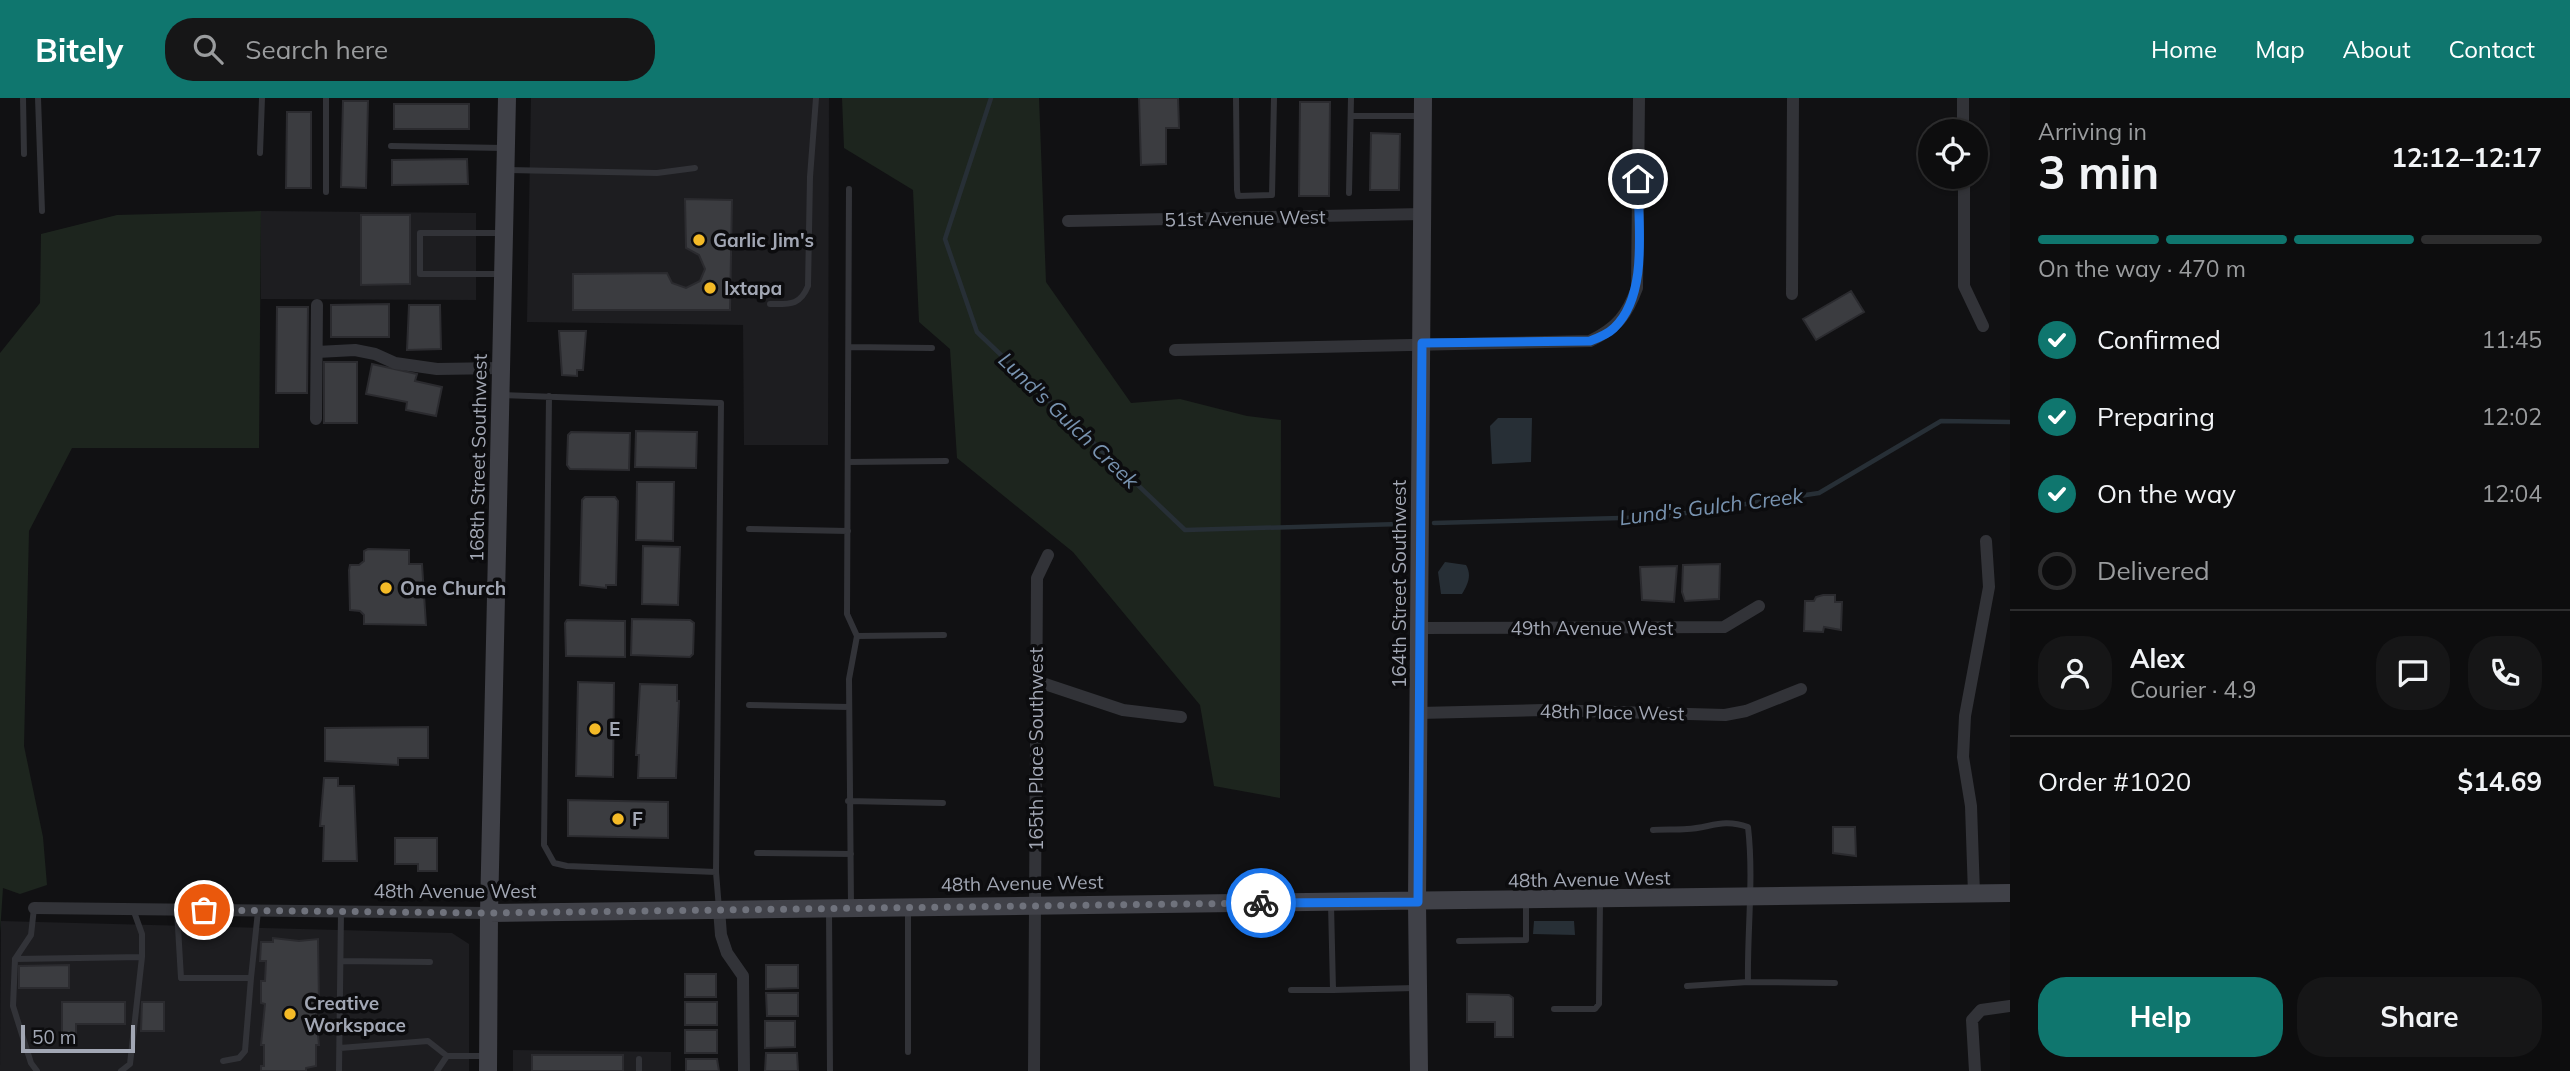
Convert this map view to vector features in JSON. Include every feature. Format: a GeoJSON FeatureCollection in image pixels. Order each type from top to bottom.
{"type":"FeatureCollection","features":[{"type":"Feature","properties":{"kind":"street","name":"168th Street Southwest"},"geometry":{"type":"LineString","coordinates":[[488,1064],[488,913],[507,98]]}},
{"type":"Feature","properties":{"kind":"street"},"geometry":{"type":"LineString","coordinates":[[1175,350],[1590,341],[1613,330],[1628,312],[1637,288],[1639,98]]}},
{"type":"Feature","properties":{"kind":"street"},"geometry":{"type":"LineString","coordinates":[[1792,295],[1793,98]]}},
{"type":"Feature","properties":{"kind":"street"},"geometry":{"type":"LineString","coordinates":[[1963,98],[1963,119]]}},
{"type":"Feature","properties":{"kind":"street","name":"164th Street Southwest"},"geometry":{"type":"LineString","coordinates":[[1419,1071],[1423,107]]}},
{"type":"Feature","properties":{"kind":"street"},"geometry":{"type":"LineString","coordinates":[[1964,189],[1964,286],[1983,326]]}},
{"type":"Feature","properties":{"kind":"street","name":"51st Avenue West"},"geometry":{"type":"LineString","coordinates":[[1068,221],[1423,214]]}},
{"type":"Feature","properties":{"kind":"street"},"geometry":{"type":"LineString","coordinates":[[316,419],[317,305]]}},
{"type":"Feature","properties":{"kind":"street"},"geometry":{"type":"LineString","coordinates":[[317,352],[355,351],[374,354],[395,363],[437,369],[501,368]]}},
{"type":"Feature","properties":{"kind":"street"},"geometry":{"type":"LineString","coordinates":[[1974,894],[1971,806],[1964,757],[1965,716],[1989,587],[1986,541]]}},
{"type":"Feature","properties":{"kind":"street","name":"165th Place Southwest"},"geometry":{"type":"LineString","coordinates":[[1034,1071],[1037,578],[1048,555]]}},
{"type":"Feature","properties":{"kind":"street","name":"49th Avenue West"},"geometry":{"type":"LineString","coordinates":[[1419,628],[1724,627],[1759,606]]}},
{"type":"Feature","properties":{"kind":"street"},"geometry":{"type":"LineString","coordinates":[[1036,681],[1123,710],[1181,717]]}},
{"type":"Feature","properties":{"kind":"street","name":"48th Place West"},"geometry":{"type":"LineString","coordinates":[[1419,713],[1544,710],[1724,715],[1746,711],[1801,689]]}},
{"type":"Feature","properties":{"kind":"street","name":"48th Avenue West"},"geometry":{"type":"LineString","coordinates":[[34,908],[488,913],[1036,904],[1751,899],[2010,893]]}},
{"type":"Feature","properties":{"kind":"street"},"geometry":{"type":"LineString","coordinates":[[719,909],[724,944],[743,976],[744,1071]]}},
{"type":"Feature","properties":{"kind":"street"},"geometry":{"type":"LineString","coordinates":[[1975,1071],[1972,1020],[1981,1010],[2010,1006]]}},
{"type":"Feature","properties":{"kind":"lane"},"geometry":{"type":"LineString","coordinates":[[23,98],[24,154]]}},
{"type":"Feature","properties":{"kind":"lane"},"geometry":{"type":"LineString","coordinates":[[38,98],[42,211]]}},
{"type":"Feature","properties":{"kind":"lane"},"geometry":{"type":"LineString","coordinates":[[260,153],[262,98]]}},
{"type":"Feature","properties":{"kind":"lane"},"geometry":{"type":"LineString","coordinates":[[326,98],[326,192]]}},
{"type":"Feature","properties":{"kind":"lane"},"geometry":{"type":"LineString","coordinates":[[770,304],[794,304],[800,300],[808,286],[810,177],[816,98]]}},
{"type":"Feature","properties":{"kind":"lane"},"geometry":{"type":"LineString","coordinates":[[1236,98],[1237,191],[1238,197],[1243,198],[1272,195],[1274,98]]}},
{"type":"Feature","properties":{"kind":"lane"},"geometry":{"type":"LineString","coordinates":[[1349,193],[1351,98]]}},
{"type":"Feature","properties":{"kind":"lane"},"geometry":{"type":"LineString","coordinates":[[1350,116],[1423,107]]}},
{"type":"Feature","properties":{"kind":"lane"},"geometry":{"type":"LineString","coordinates":[[391,146],[506,148]]}},
{"type":"Feature","properties":{"kind":"lane"},"geometry":{"type":"LineString","coordinates":[[506,170],[657,173],[695,168]]}},
{"type":"Feature","properties":{"kind":"lane"},"geometry":{"type":"LineString","coordinates":[[849,189],[847,614],[858,636],[849,679],[851,907]]}},
{"type":"Feature","properties":{"kind":"lane"},"geometry":{"type":"LineString","coordinates":[[503,274],[420,274],[420,233],[504,233]]}},
{"type":"Feature","properties":{"kind":"lane"},"geometry":{"type":"LineString","coordinates":[[849,347],[932,348]]}},
{"type":"Feature","properties":{"kind":"lane"},"geometry":{"type":"LineString","coordinates":[[500,395],[720,403],[716,872],[719,909]]}},
{"type":"Feature","properties":{"kind":"lane"},"geometry":{"type":"LineString","coordinates":[[549,396],[544,845],[554,863],[567,866],[716,872]]}},
{"type":"Feature","properties":{"kind":"lane"},"geometry":{"type":"LineString","coordinates":[[848,462],[946,461]]}},
{"type":"Feature","properties":{"kind":"lane"},"geometry":{"type":"LineString","coordinates":[[749,529],[848,531]]}},
{"type":"Feature","properties":{"kind":"lane"},"geometry":{"type":"LineString","coordinates":[[858,636],[944,635]]}},
{"type":"Feature","properties":{"kind":"lane"},"geometry":{"type":"LineString","coordinates":[[749,705],[849,707]]}},
{"type":"Feature","properties":{"kind":"lane"},"geometry":{"type":"LineString","coordinates":[[848,801],[943,803]]}},
{"type":"Feature","properties":{"kind":"lane"},"geometry":{"type":"LineString","coordinates":[[1653,830],[1691,829],[1701,824],[1737,824],[1748,827],[1751,899],[1747,912],[1748,982]]}},
{"type":"Feature","properties":{"kind":"lane"},"geometry":{"type":"LineString","coordinates":[[757,853],[851,854]]}},
{"type":"Feature","properties":{"kind":"lane"},"geometry":{"type":"LineString","coordinates":[[1553,1009],[1595,1009],[1599,1004],[1600,899]]}},
{"type":"Feature","properties":{"kind":"lane"},"geometry":{"type":"LineString","coordinates":[[1459,942],[1525,940],[1525,901]]}},
{"type":"Feature","properties":{"kind":"lane"},"geometry":{"type":"LineString","coordinates":[[1331,902],[1333,990]]}},
{"type":"Feature","properties":{"kind":"lane"},"geometry":{"type":"LineString","coordinates":[[908,906],[908,1052]]}},
{"type":"Feature","properties":{"kind":"lane"},"geometry":{"type":"LineString","coordinates":[[829,907],[830,1071]]}},
{"type":"Feature","properties":{"kind":"lane"},"geometry":{"type":"LineString","coordinates":[[34,908],[31,935],[15,959],[13,1006],[31,1063],[37,1071]]}},
{"type":"Feature","properties":{"kind":"lane"},"geometry":{"type":"LineString","coordinates":[[121,1071],[130,1064],[142,957],[142,934],[133,909]]}},
{"type":"Feature","properties":{"kind":"lane"},"geometry":{"type":"LineString","coordinates":[[177,910],[181,978],[251,978]]}},
{"type":"Feature","properties":{"kind":"lane"},"geometry":{"type":"LineString","coordinates":[[223,1061],[239,1058],[245,1051],[258,911]]}},
{"type":"Feature","properties":{"kind":"lane"},"geometry":{"type":"LineString","coordinates":[[339,1071],[341,912]]}},
{"type":"Feature","properties":{"kind":"lane"},"geometry":{"type":"LineString","coordinates":[[15,959],[142,957]]}},
{"type":"Feature","properties":{"kind":"lane"},"geometry":{"type":"LineString","coordinates":[[341,961],[430,962]]}},
{"type":"Feature","properties":{"kind":"lane"},"geometry":{"type":"LineString","coordinates":[[1687,986],[1748,982],[1835,984]]}},
{"type":"Feature","properties":{"kind":"lane"},"geometry":{"type":"LineString","coordinates":[[1291,990],[1418,988]]}},
{"type":"Feature","properties":{"kind":"lane"},"geometry":{"type":"LineString","coordinates":[[340,1048],[428,1041],[447,1056],[488,1064]]}},
{"type":"Feature","properties":{"kind":"lane"},"geometry":{"type":"LineString","coordinates":[[437,1071],[447,1056]]}},
{"type":"Feature","properties":{"kind":"lane"},"geometry":{"type":"LineString","coordinates":[[639,1059],[639,1071]]}},
{"type":"Feature","properties":{"kind":"shaded area"},"geometry":{"type":"Polygon","coordinates":[[[531,98],[829,98],[828,445],[744,445],[743,325],[527,322],[531,98]]]}},
{"type":"Feature","properties":{"kind":"shaded area"},"geometry":{"type":"Polygon","coordinates":[[[842,98],[1039,98],[1046,282],[1131,403],[1180,399],[1247,416],[1281,420],[1280,798],[1214,786],[1200,705],[1073,552],[957,458],[950,349],[919,322],[913,190],[844,148],[842,98]]]}},
{"type":"Feature","properties":{"kind":"shaded area"},"geometry":{"type":"Polygon","coordinates":[[[261,211],[476,213],[476,300],[261,299],[261,211]]]}},
{"type":"Feature","properties":{"kind":"shaded area"},"geometry":{"type":"Polygon","coordinates":[[[261,211],[259,448],[72,448],[29,531],[24,746],[43,837],[47,885],[20,894],[3,888],[0,933],[0,353],[40,303],[41,234],[117,215],[261,211]]]}},
{"type":"Feature","properties":{"kind":"shaded area"},"geometry":{"type":"Polygon","coordinates":[[[1498,418],[1532,418],[1531,462],[1492,464],[1490,426],[1498,418]]]}},
{"type":"Feature","properties":{"kind":"shaded area"},"geometry":{"type":"Polygon","coordinates":[[[1445,562],[1466,565],[1469,579],[1462,594],[1441,594],[1438,572],[1445,562]]]}},
{"type":"Feature","properties":{"kind":"shaded area"},"geometry":{"type":"Polygon","coordinates":[[[1,921],[452,933],[469,944],[469,1071],[0,1071],[1,921]]]}},
{"type":"Feature","properties":{"kind":"shaded area"},"geometry":{"type":"Polygon","coordinates":[[[1534,921],[1574,921],[1575,935],[1533,934],[1534,921]]]}},
{"type":"Feature","properties":{"kind":"shaded area"},"geometry":{"type":"Polygon","coordinates":[[[513,1050],[671,1052],[671,1071],[513,1071],[513,1050]]]}},
{"type":"Feature","properties":{"kind":"building"},"geometry":{"type":"Polygon","coordinates":[[[1139,98],[1178,98],[1179,128],[1166,128],[1166,164],[1141,165],[1139,98]]]}},
{"type":"Feature","properties":{"kind":"building"},"geometry":{"type":"Polygon","coordinates":[[[343,101],[368,101],[366,188],[341,187],[343,101]]]}},
{"type":"Feature","properties":{"kind":"building"},"geometry":{"type":"Polygon","coordinates":[[[1300,102],[1330,102],[1329,196],[1299,196],[1300,102]]]}},
{"type":"Feature","properties":{"kind":"building"},"geometry":{"type":"Polygon","coordinates":[[[394,104],[469,104],[469,129],[394,129],[394,104]]]}},
{"type":"Feature","properties":{"kind":"building"},"geometry":{"type":"Polygon","coordinates":[[[287,112],[311,112],[311,188],[286,188],[287,112]]]}},
{"type":"Feature","properties":{"kind":"building"},"geometry":{"type":"Polygon","coordinates":[[[1371,133],[1400,134],[1399,190],[1370,190],[1371,133]]]}},
{"type":"Feature","properties":{"kind":"building"},"geometry":{"type":"Polygon","coordinates":[[[467,159],[468,184],[392,185],[392,160],[467,159]]]}},
{"type":"Feature","properties":{"kind":"building"},"geometry":{"type":"Polygon","coordinates":[[[685,199],[732,200],[730,310],[573,310],[573,274],[667,273],[672,283],[686,288],[700,281],[705,269],[699,255],[686,248],[685,199]]]}},
{"type":"Feature","properties":{"kind":"building"},"geometry":{"type":"Polygon","coordinates":[[[361,215],[410,215],[410,284],[361,285],[361,215]]]}},
{"type":"Feature","properties":{"kind":"building"},"geometry":{"type":"Polygon","coordinates":[[[1851,291],[1864,312],[1816,340],[1803,319],[1851,291]]]}},
{"type":"Feature","properties":{"kind":"building"},"geometry":{"type":"Polygon","coordinates":[[[389,304],[389,337],[331,337],[331,305],[389,304]]]}},
{"type":"Feature","properties":{"kind":"building"},"geometry":{"type":"Polygon","coordinates":[[[409,305],[440,305],[441,349],[407,350],[409,305]]]}},
{"type":"Feature","properties":{"kind":"building"},"geometry":{"type":"Polygon","coordinates":[[[277,307],[308,307],[307,393],[276,393],[277,307]]]}},
{"type":"Feature","properties":{"kind":"building"},"geometry":{"type":"Polygon","coordinates":[[[559,331],[586,331],[583,370],[577,370],[577,376],[562,375],[559,331]]]}},
{"type":"Feature","properties":{"kind":"building"},"geometry":{"type":"Polygon","coordinates":[[[324,362],[357,362],[357,423],[324,423],[324,362]]]}},
{"type":"Feature","properties":{"kind":"building"},"geometry":{"type":"Polygon","coordinates":[[[372,364],[417,374],[415,381],[442,387],[436,416],[406,410],[407,402],[366,394],[372,364]]]}},
{"type":"Feature","properties":{"kind":"building"},"geometry":{"type":"Polygon","coordinates":[[[636,431],[697,432],[696,468],[635,467],[636,431]]]}},
{"type":"Feature","properties":{"kind":"building"},"geometry":{"type":"Polygon","coordinates":[[[571,432],[630,433],[629,470],[570,469],[567,465],[568,435],[571,432]]]}},
{"type":"Feature","properties":{"kind":"building"},"geometry":{"type":"Polygon","coordinates":[[[637,482],[674,482],[673,541],[636,540],[637,482]]]}},
{"type":"Feature","properties":{"kind":"building"},"geometry":{"type":"Polygon","coordinates":[[[585,497],[615,497],[618,501],[616,585],[606,585],[606,588],[580,585],[582,500],[585,497]]]}},
{"type":"Feature","properties":{"kind":"building"},"geometry":{"type":"Polygon","coordinates":[[[643,546],[680,547],[678,605],[642,604],[643,546]]]}},
{"type":"Feature","properties":{"kind":"building","name":"One Church"},"geometry":{"type":"Polygon","coordinates":[[[409,550],[409,564],[422,564],[426,625],[364,624],[364,615],[360,611],[350,610],[350,565],[359,565],[364,561],[364,551],[409,550]]]}},
{"type":"Feature","properties":{"kind":"building"},"geometry":{"type":"Polygon","coordinates":[[[1720,564],[1719,599],[1685,601],[1682,592],[1683,565],[1720,564]]]}},
{"type":"Feature","properties":{"kind":"building"},"geometry":{"type":"Polygon","coordinates":[[[1677,566],[1674,602],[1642,600],[1640,567],[1677,566]]]}},
{"type":"Feature","properties":{"kind":"building"},"geometry":{"type":"Polygon","coordinates":[[[1835,595],[1835,602],[1842,602],[1841,630],[1824,627],[1823,632],[1804,631],[1805,601],[1814,601],[1816,597],[1835,595]]]}},
{"type":"Feature","properties":{"kind":"building"},"geometry":{"type":"Polygon","coordinates":[[[632,619],[690,620],[694,623],[693,654],[690,657],[631,655],[632,619]]]}},
{"type":"Feature","properties":{"kind":"building"},"geometry":{"type":"Polygon","coordinates":[[[567,620],[625,621],[625,657],[566,656],[567,620]]]}},
{"type":"Feature","properties":{"kind":"building","name":"E"},"geometry":{"type":"Polygon","coordinates":[[[578,682],[614,683],[613,777],[576,776],[578,682]]]}},
{"type":"Feature","properties":{"kind":"building"},"geometry":{"type":"Polygon","coordinates":[[[640,684],[677,685],[679,701],[676,778],[638,778],[639,755],[636,755],[640,684]]]}},
{"type":"Feature","properties":{"kind":"building"},"geometry":{"type":"Polygon","coordinates":[[[428,727],[428,758],[398,758],[398,765],[325,761],[325,728],[428,727]]]}},
{"type":"Feature","properties":{"kind":"building"},"geometry":{"type":"Polygon","coordinates":[[[324,778],[338,778],[338,786],[354,786],[357,861],[323,861],[324,826],[320,826],[324,778]]]}},
{"type":"Feature","properties":{"kind":"building","name":"F"},"geometry":{"type":"Polygon","coordinates":[[[568,800],[668,802],[668,838],[568,836],[568,800]]]}},
{"type":"Feature","properties":{"kind":"building"},"geometry":{"type":"Polygon","coordinates":[[[1833,827],[1855,827],[1856,856],[1833,853],[1833,827]]]}},
{"type":"Feature","properties":{"kind":"building"},"geometry":{"type":"Polygon","coordinates":[[[395,838],[437,838],[437,871],[418,871],[418,864],[395,864],[395,838]]]}},
{"type":"Feature","properties":{"kind":"building","name":"Creative Workspace"},"geometry":{"type":"Polygon","coordinates":[[[273,938],[299,941],[318,939],[319,1004],[315,1004],[319,1045],[316,1045],[316,1066],[306,1068],[306,1071],[261,1071],[261,1066],[264,1066],[264,1045],[261,1045],[265,1004],[261,1003],[261,981],[265,981],[266,961],[260,961],[261,942],[273,942],[273,938]]]}},
{"type":"Feature","properties":{"kind":"building"},"geometry":{"type":"Polygon","coordinates":[[[69,965],[69,988],[19,988],[19,966],[69,965]]]}},
{"type":"Feature","properties":{"kind":"building"},"geometry":{"type":"Polygon","coordinates":[[[766,965],[798,965],[798,988],[766,989],[766,965]]]}},
{"type":"Feature","properties":{"kind":"building"},"geometry":{"type":"Polygon","coordinates":[[[685,974],[716,974],[716,997],[685,997],[685,974]]]}},
{"type":"Feature","properties":{"kind":"building"},"geometry":{"type":"Polygon","coordinates":[[[766,993],[798,993],[798,1016],[767,1016],[766,993]]]}},
{"type":"Feature","properties":{"kind":"building"},"geometry":{"type":"Polygon","coordinates":[[[1467,994],[1509,995],[1513,998],[1513,1037],[1495,1037],[1495,1022],[1467,1022],[1467,994]]]}},
{"type":"Feature","properties":{"kind":"building"},"geometry":{"type":"Polygon","coordinates":[[[62,1002],[125,1002],[125,1024],[76,1024],[76,1044],[62,1045],[62,1002]]]}},
{"type":"Feature","properties":{"kind":"building"},"geometry":{"type":"Polygon","coordinates":[[[142,1002],[164,1002],[164,1031],[141,1031],[142,1002]]]}},
{"type":"Feature","properties":{"kind":"building"},"geometry":{"type":"Polygon","coordinates":[[[685,1002],[717,1002],[717,1025],[685,1025],[685,1002]]]}},
{"type":"Feature","properties":{"kind":"building"},"geometry":{"type":"Polygon","coordinates":[[[765,1021],[795,1021],[795,1047],[765,1048],[765,1021]]]}},
{"type":"Feature","properties":{"kind":"building"},"geometry":{"type":"Polygon","coordinates":[[[685,1030],[717,1030],[717,1053],[685,1053],[685,1030]]]}},
{"type":"Feature","properties":{"kind":"building"},"geometry":{"type":"Polygon","coordinates":[[[766,1053],[797,1053],[798,1071],[765,1071],[766,1053]]]}},
{"type":"Feature","properties":{"kind":"building"},"geometry":{"type":"Polygon","coordinates":[[[532,1055],[623,1055],[623,1071],[532,1071],[532,1055]]]}},
{"type":"Feature","properties":{"kind":"building"},"geometry":{"type":"Polygon","coordinates":[[[686,1059],[717,1059],[719,1071],[686,1071],[686,1059]]]}},
{"type":"Feature","properties":{"kind":"waterway","name":"Lund's Gulch Creek"},"geometry":{"type":"LineString","coordinates":[[991,98],[945,239],[977,332],[1185,530],[1400,524]]}},
{"type":"Feature","properties":{"kind":"waterway","name":"Lund's Gulch Creek"},"geometry":{"type":"LineString","coordinates":[[1434,523],[1659,517],[1819,493],[1941,421],[2010,422]]}},
{"type":"Feature","properties":{"kind":"way so far"},"geometry":{"type":"LineString","coordinates":[[204,910],[488,913],[1261,903]]}},
{"type":"Feature","properties":{"kind":"place","name":"Garlic Jim's"},"geometry":{"type":"Point","coordinates":[699,240]}},
{"type":"Feature","properties":{"kind":"place","name":"Ixtapa"},"geometry":{"type":"Point","coordinates":[710,288]}},
{"type":"Feature","properties":{"kind":"place","name":"One Church"},"geometry":{"type":"Point","coordinates":[386,588]}},
{"type":"Feature","properties":{"kind":"place","name":"E"},"geometry":{"type":"Point","coordinates":[595,729]}},
{"type":"Feature","properties":{"kind":"place","name":"F"},"geometry":{"type":"Point","coordinates":[618,819]}},
{"type":"Feature","properties":{"kind":"place","name":"Creative Workspace"},"geometry":{"type":"Point","coordinates":[290,1014]}},
{"type":"Feature","properties":{"kind":"route"},"geometry":{"type":"LineString","coordinates":[[1261,903],[1418,902],[1422,343],[1590,341],[1613,330],[1628,312],[1637,288],[1638,179]]}}]}
